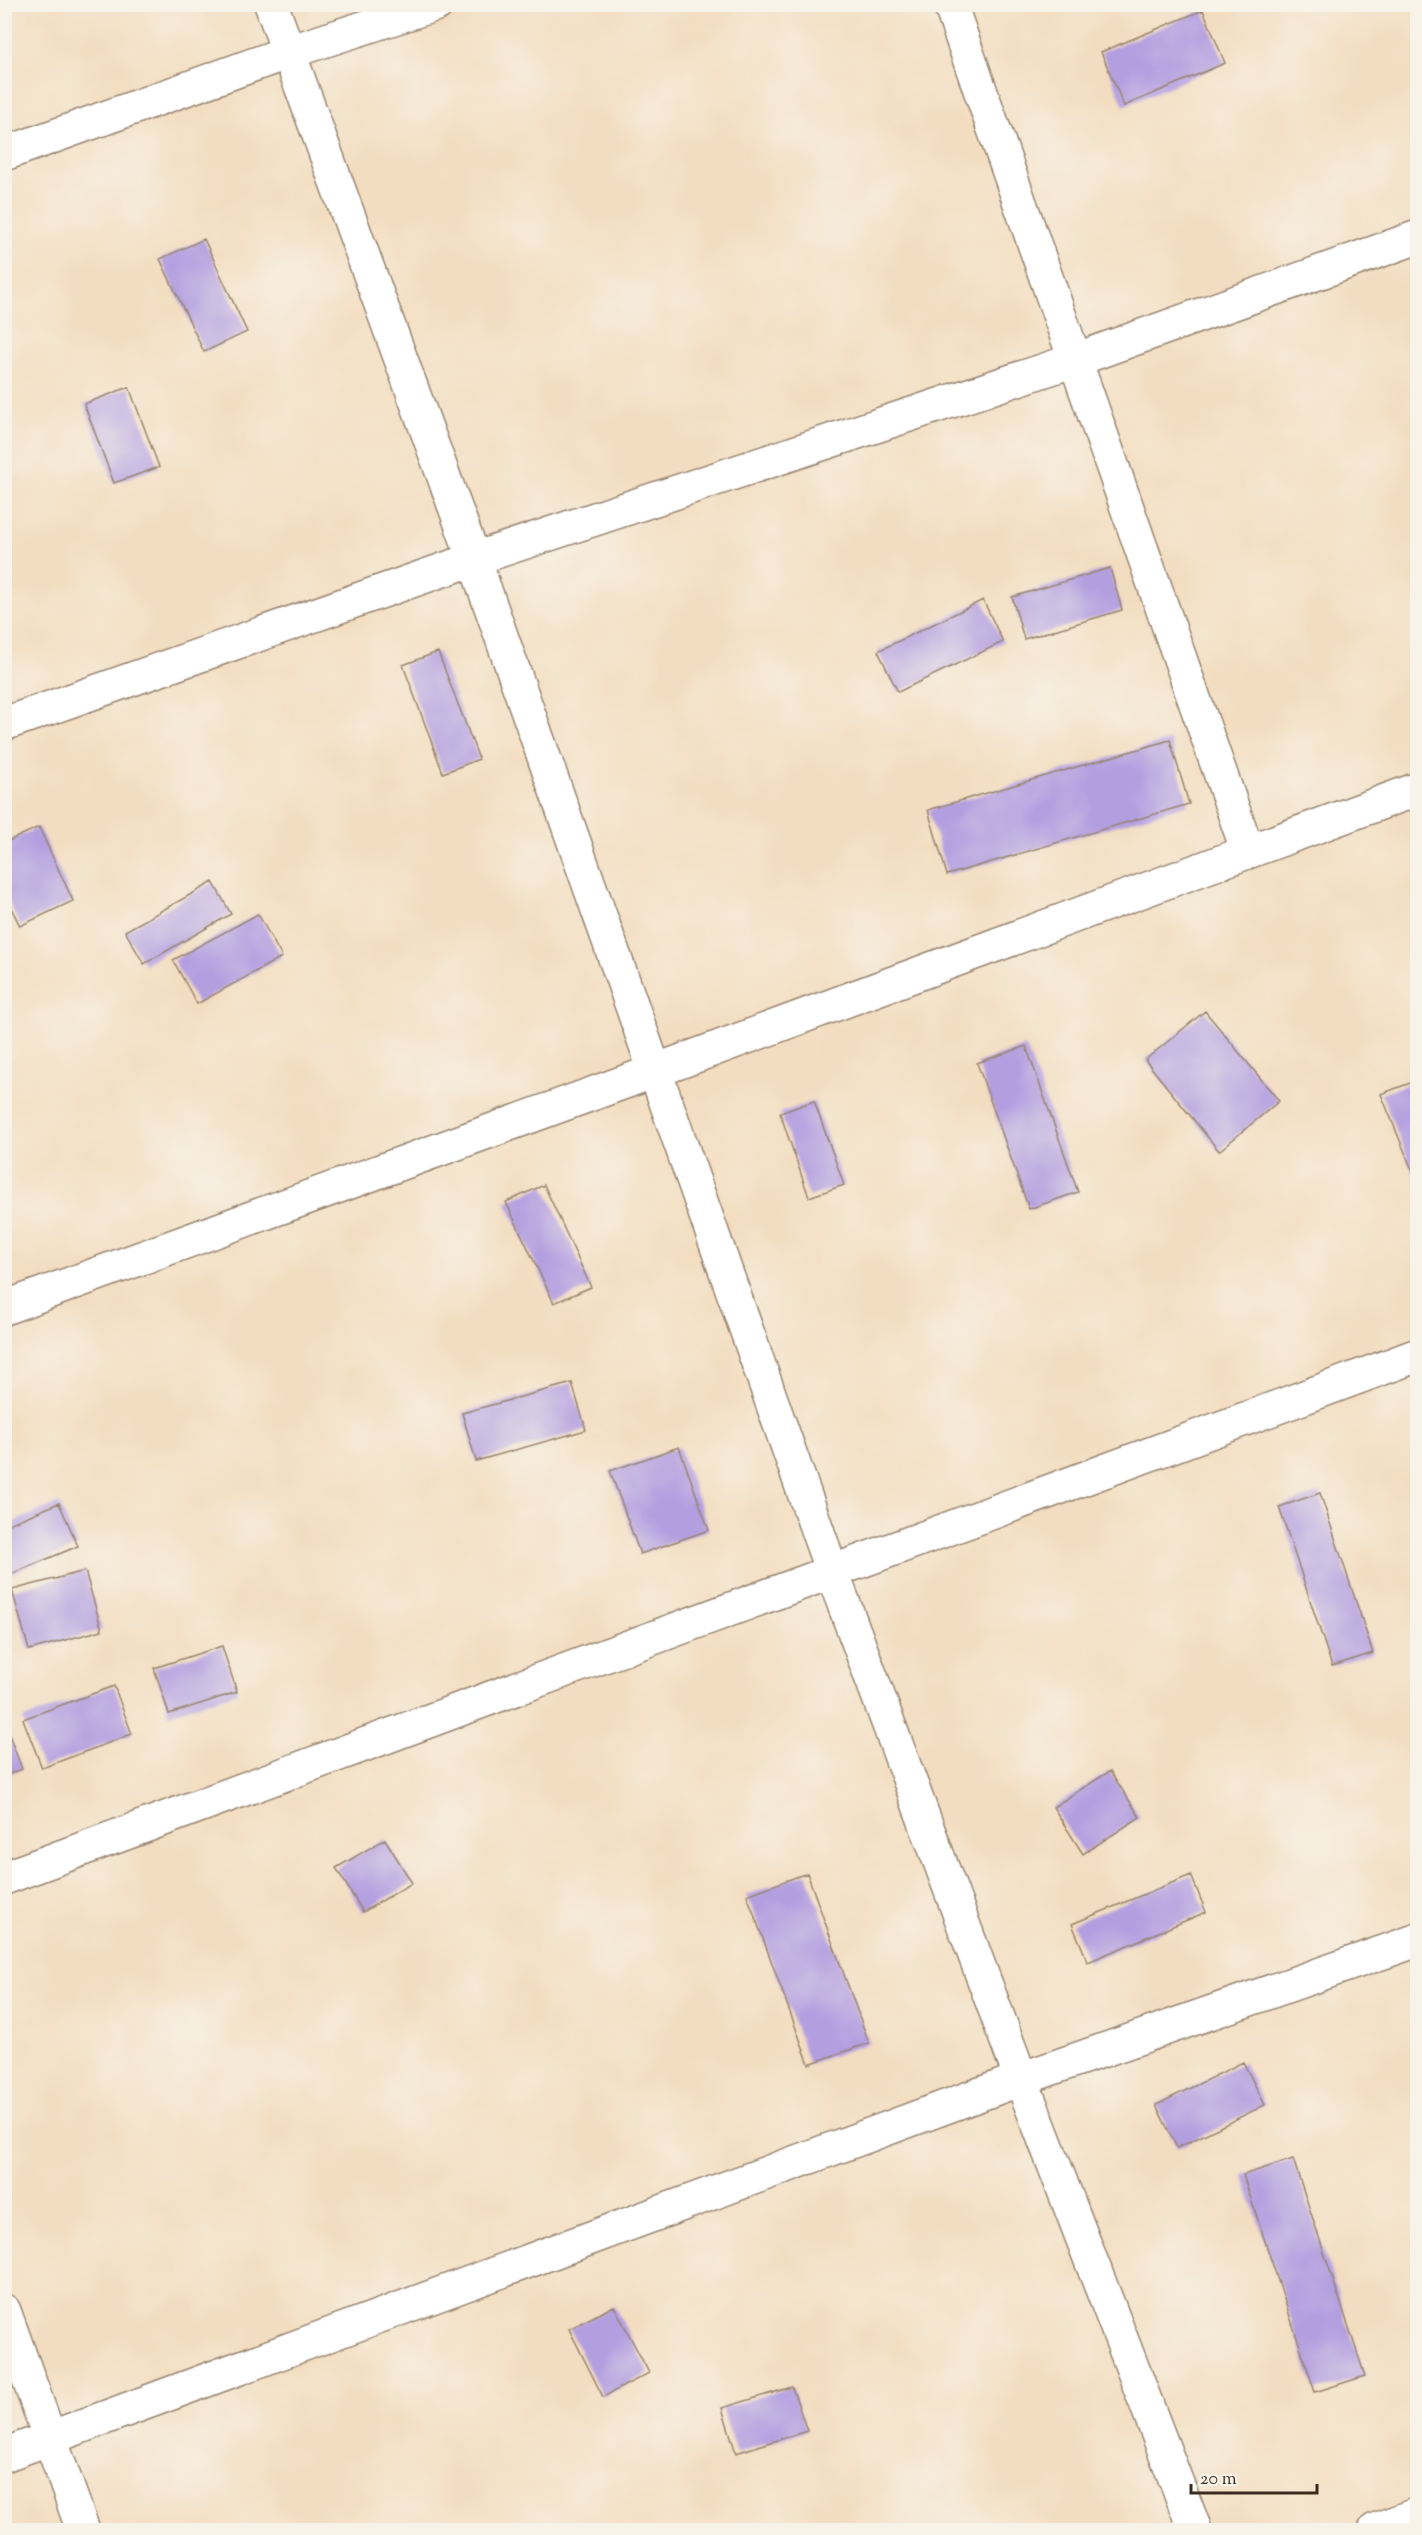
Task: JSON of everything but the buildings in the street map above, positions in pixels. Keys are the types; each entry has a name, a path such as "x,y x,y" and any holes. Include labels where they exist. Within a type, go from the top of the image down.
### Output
{"street":[{"path":"271,4 474,560 832,1572 1021,2079 1195,2530"},
{"path":"4,154 289,52 437,4"},
{"path":"950,4 1248,852"},
{"path":"4,724 474,560 1075,360 1418,237"},
{"path":"4,1308 655,1071 1418,789"},
{"path":"4,1878 1418,1355"},
{"path":"4,2456 1021,2079 1418,1940"},
{"path":"4,2311 83,2530"},
{"path":"1375,2530 1418,2514"}]}
